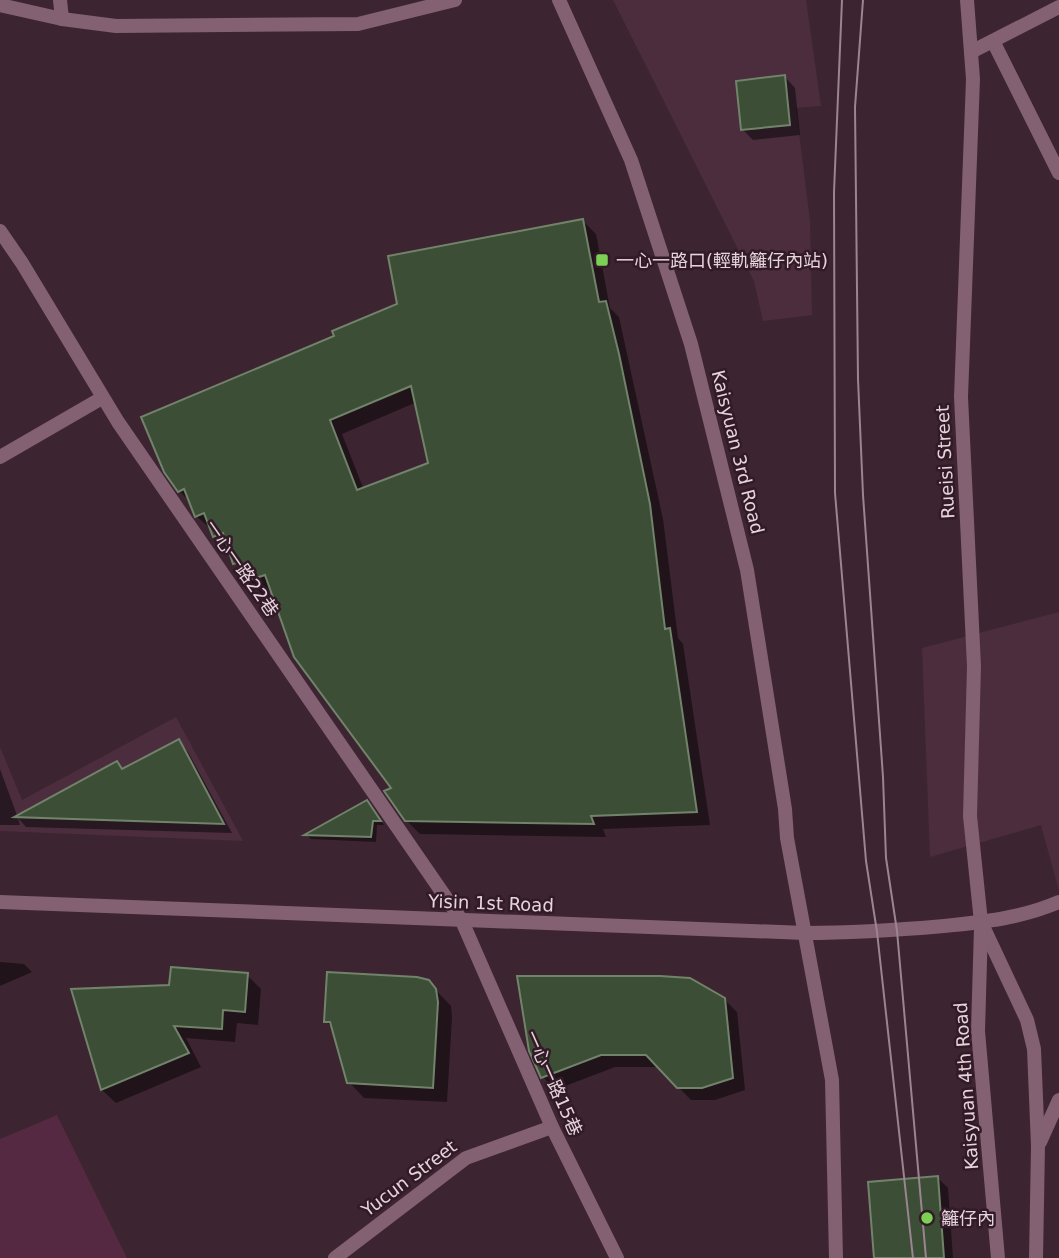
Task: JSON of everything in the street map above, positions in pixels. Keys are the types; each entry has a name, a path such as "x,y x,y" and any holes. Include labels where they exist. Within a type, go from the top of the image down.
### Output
{"street":[{"path":"60,0 62,19"},
{"path":"0,5 62,19 116,26 358,24 455,0"},
{"name":"Kaisyuan 3rd Road","path":"559,0 631,160 691,344 747,570 785,809 787,838 805,933"},
{"name":"Rueisi Street","path":"967,0 973,79 961,397 974,666 970,816 981,922"},
{"path":"971,52 1059,7"},
{"path":"993,41 1059,173"},
{"name":"一心一路22巷","path":"0,231 102,398 462,921"},
{"path":"0,457 102,398"},
{"name":"Yisin 1st Road","path":"0,902 805,933 877,932 981,922 1023,915 1059,902"},
{"name":"一心一路15巷","path":"462,921 552,1127 617,1258"},
{"path":"981,922 1027,1020 1034,1049 1038,1146 1035,1258"},
{"name":"Kaisyuan 4th Road","path":"981,922 978,1031 998,1258"},
{"path":"805,933 832,1080 836,1258"},
{"path":"1038,1146 1059,1100"},
{"name":"Yucun Street","path":"335,1258 466,1157 552,1127"}],"shaded area":[{"path":"613,0 806,0 821,106 796,108 810,221 812,315 763,321 754,281"},
{"path":"1059,612 1059,891 1041,825 930,857 922,648"},
{"path":"176,717 243,841 0,831 0,747 22,800"},
{"path":"57,1115 127,1258 0,1258 0,1139"}],"building":[{"path":"785,75 790,125 741,130 736,81"},
{"path":"583,219 599,302 606,301 619,354 650,504 665,629 670,628 697,812 591,816 594,824 405,821 384,791 391,788 294,657 265,575 247,581 240,562 233,564 223,533 213,537 204,513 195,517 184,489 178,492 164,472 141,417 334,336 332,331 397,304 388,256","holes":["411,386 428,463 357,490 330,420"]},
{"path":"179,739 224,824 14,817 117,761 122,769"},
{"path":"367,800 381,821 373,821 371,837 304,835"},
{"path":"171,967 248,973 245,1012 223,1010 222,1029 174,1026 189,1053 101,1090 71,989 169,985"},
{"path":"327,972 429,980 436,989 438,1002 433,1088 347,1083 330,1022 324,1022"},
{"path":"517,976 690,978 725,998 733,1078 702,1088 677,1088 646,1055 601,1055 541,1078 529,1051"},
{"path":"938,1176 944,1258 874,1258 868,1182"}],"tram line":[{"path":"842,0 834,192 835,493 866,861 877,932 913,1258"},
{"path":"863,0 855,107 858,379 863,495 883,777 886,858 897,931 926,1258"}],"place":[{"name":"一心一路口(輕軌籬仔內站)","path":"602,260"},
{"name":"籬仔內","path":"927,1218"}]}
